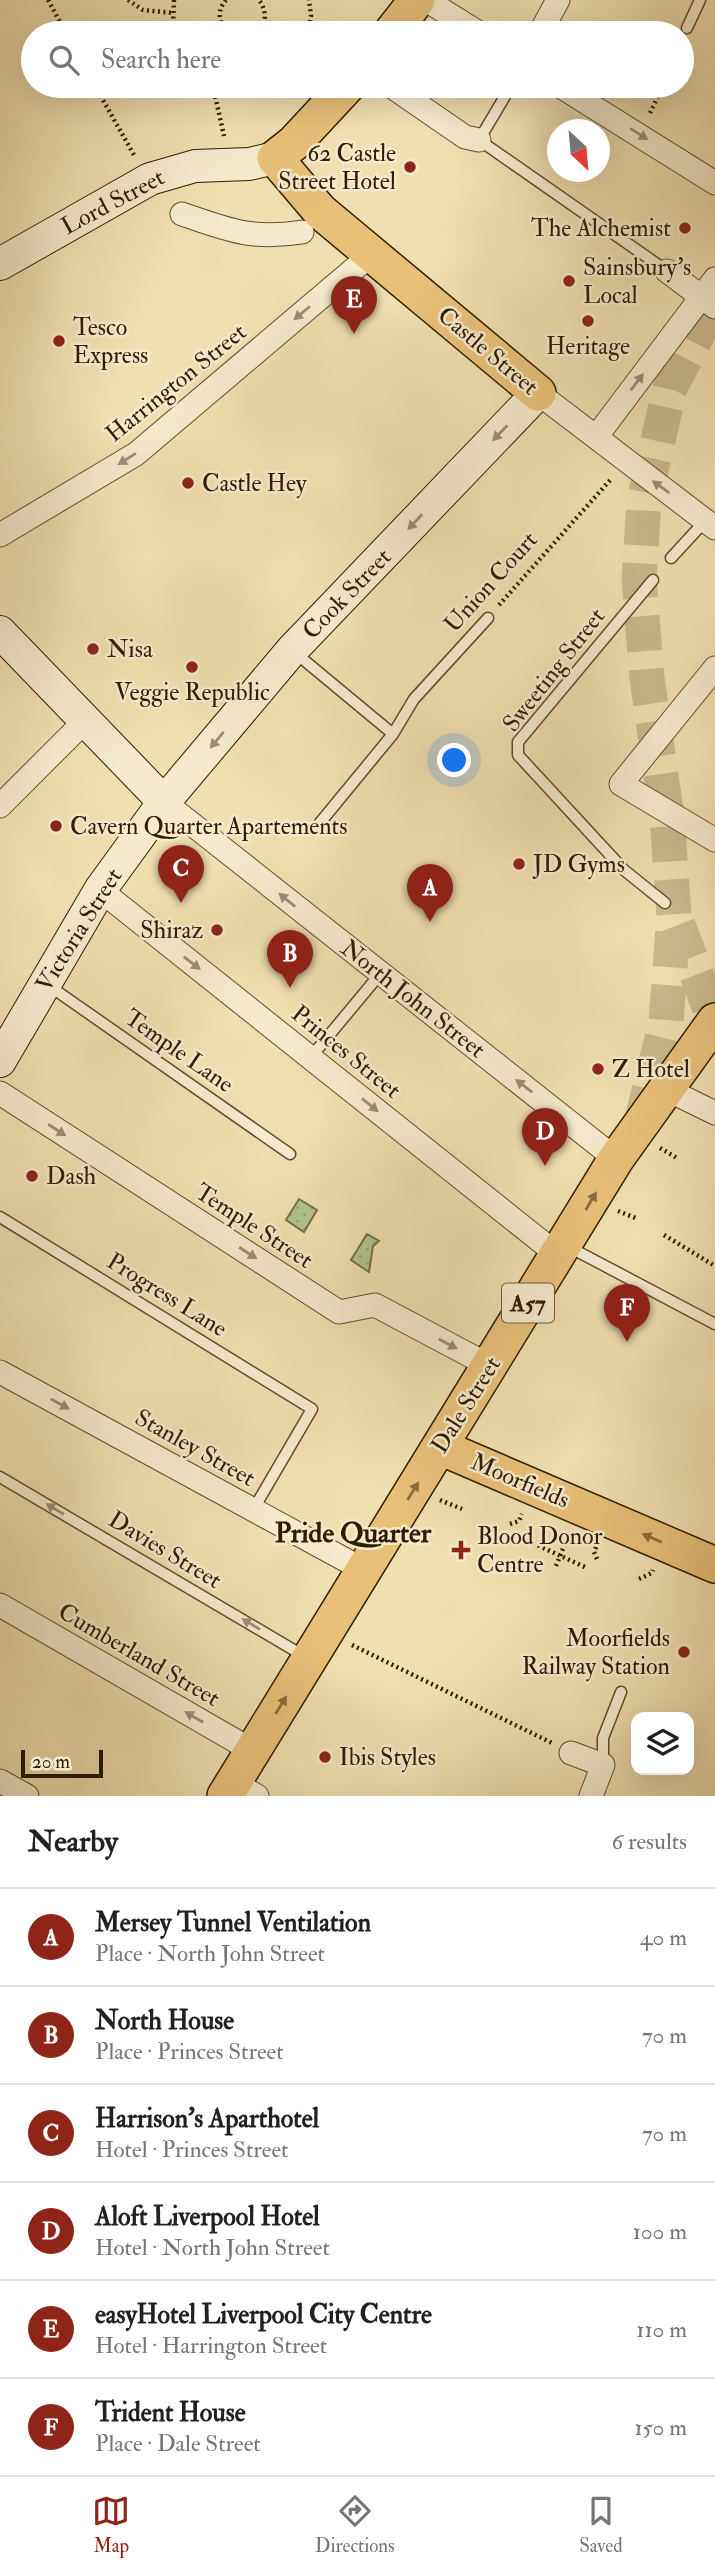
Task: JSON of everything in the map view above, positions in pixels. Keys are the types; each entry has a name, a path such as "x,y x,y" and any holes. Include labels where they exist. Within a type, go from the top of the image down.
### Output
{"main road":[{"path":"400,21 417,0"},
{"path":"275,158 294,143 335,98"},
{"name":"Castle Street","path":"275,158 320,211 538,393"},
{"name":"Dale Street","path":"239,1791 253,1751 616,1159 715,1021"},
{"name":"Moorfields","path":"440,1447 715,1565"}],"street":[{"path":"426,0 460,21"},
{"path":"547,21 558,0"},
{"path":"408,98 465,137 479,140"},
{"path":"579,98 715,183"},
{"name":"Lord Street","path":"0,264 150,179 195,166 249,164 275,158"},
{"path":"182,214 229,231 272,237 302,232"},
{"name":"Harrington Street","path":"0,535 135,454 171,418 373,253"},
{"path":"596,437 710,294 667,271"},
{"name":"Castle Street","path":"538,393 710,524"},
{"name":"Cook Street","path":"164,802 292,650 538,393"},
{"name":"North John Street","path":"0,632 164,802 616,1159"},
{"path":"715,668 621,785 715,840"},
{"path":"0,806 85,721"},
{"name":"Victoria Street","path":"0,1061 100,890 164,802"},
{"name":"Princes Street","path":"100,890 310,1057 561,1250"},
{"path":"666,1089 715,1113"},
{"name":"Temple Street","path":"0,1093 339,1312 375,1306 490,1366"},
{"name":"Stanley Street","path":"0,1372 364,1570"},
{"name":"Cumberland Street","path":"0,1605 253,1751"},
{"path":"571,1753 603,1765 591,1796"},
{"path":"0,1781 27,1796"}],"lane":[{"path":"690,21 700,0"},
{"path":"504,98 479,140 667,271"},
{"path":"671,558 710,524"},
{"name":"Sweeting Street","path":"653,580 518,742 518,755 624,870 665,903"},
{"name":"Union Court","path":"319,824 393,734 414,699 488,618"},
{"path":"292,650 393,734"},
{"path":"310,1057 380,974"},
{"name":"Temple Lane","path":"45,983 289,1154"},
{"name":"Progress Lane","path":"0,1217 312,1409 253,1510"},
{"path":"561,1250 715,1324"},
{"name":"Davies Street","path":"0,1476 318,1645"},
{"path":"603,1765 603,1738 621,1692"}],"path":[{"path":"48,0 59,21"},
{"path":"128,0 143,10 173,13"},
{"path":"174,0 174,21"},
{"path":"259,0 265,14 263,21"},
{"path":"309,0 310,21"},
{"path":"220,21 223,1"},
{"path":"102,98 135,158 150,179"},
{"path":"216,98 224,136"},
{"path":"294,98 297,102"},
{"path":"649,116 657,98"},
{"name":"Union Court","path":"488,618 627,462"},
{"path":"664,1235 715,1266"},
{"path":"510,1524 519,1521"},
{"path":"513,1534 587,1568"},
{"path":"594,1552 597,1559"},
{"path":"318,1645 571,1753"}],"green space":[{"path":"299,1199 317,1210 304,1232 286,1220"},
{"path":"367,1234 379,1241 373,1246 369,1272 351,1260"}],"tunnel":[{"path":"641,1123 666,1022 674,915 667,817 647,678 639,580 644,501 670,388 715,301"},
{"path":"678,925 715,1022"}],"place":[{"name":"62 Castle Street Hotel","path":"410,167"},
{"name":"The Alchemist","path":"685,228"},
{"name":"Sainsbury's Local","path":"569,281"},
{"name":"Heritage","path":"588,321"},
{"name":"easyHotel Liverpool City Centre","path":"354,334"},
{"name":"Tesco Express","path":"59,341"},
{"name":"Castle Hey","path":"188,483"},
{"name":"Nisa","path":"93,649"},
{"name":"Veggie Republic","path":"192,667"},
{"name":"Cavern Quarter Apartements","path":"56,826"},
{"name":"JD Gyms","path":"519,864"},
{"name":"Harrison's Aparthotel","path":"181,903"},
{"name":"Mersey Tunnel Ventilation","path":"430,922"},
{"name":"Shiraz","path":"217,930"},
{"name":"North House","path":"290,988"},
{"name":"Z Hotel","path":"598,1069"},
{"name":"Aloft Liverpool Hotel","path":"545,1166"},
{"name":"Dash","path":"32,1176"},
{"name":"Trident House","path":"627,1342"},
{"name":"Blood Donor Centre","path":"461,1550"},
{"name":"Moorfields Railway Station","path":"684,1652"},
{"name":"Ibis Styles","path":"325,1757"}],"district":[{"name":"Pride Quarter","path":"353,1533"}]}
